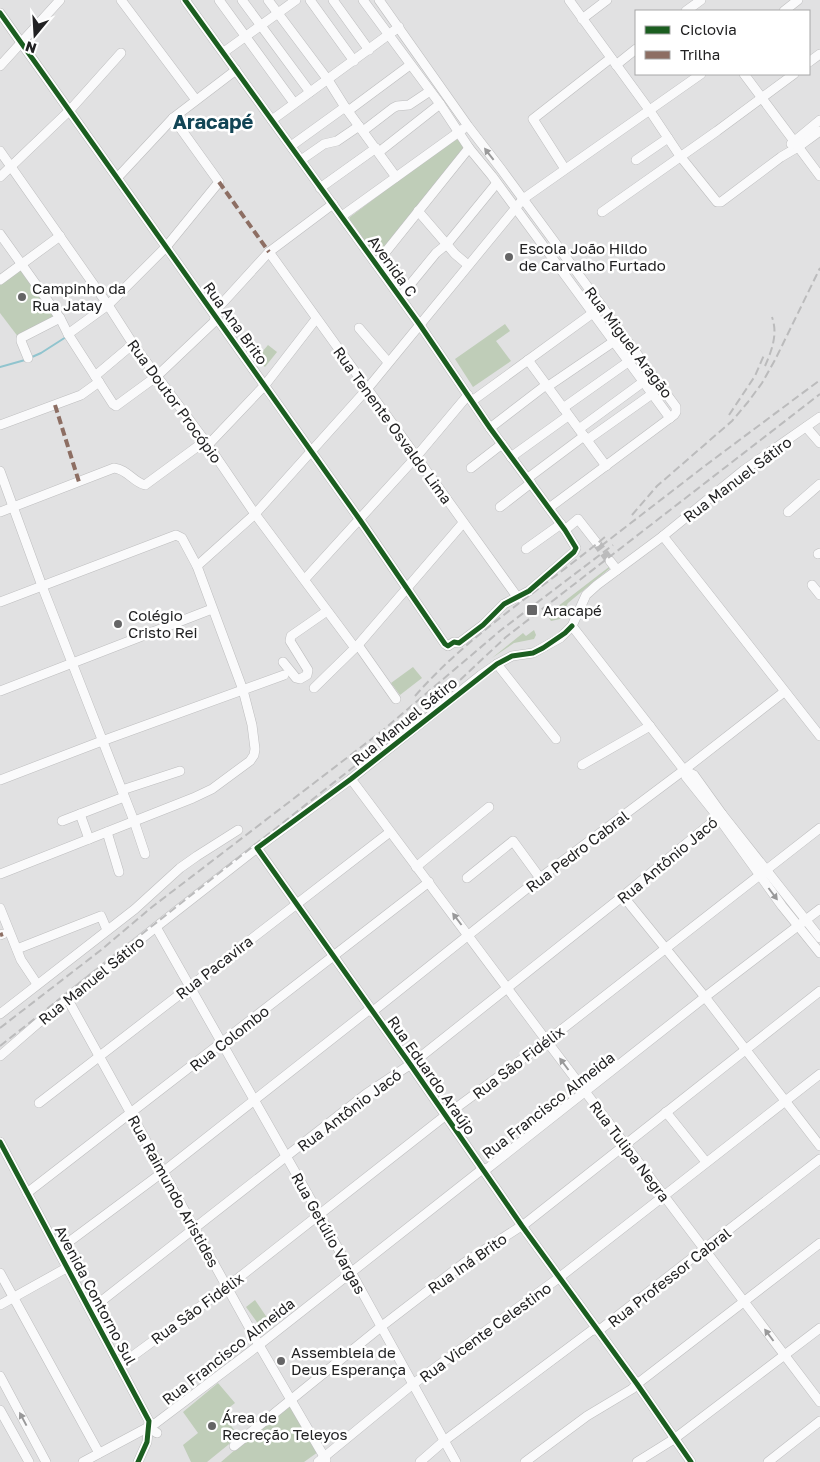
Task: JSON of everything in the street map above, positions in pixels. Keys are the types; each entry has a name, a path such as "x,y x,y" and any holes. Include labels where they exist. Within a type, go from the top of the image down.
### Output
{"street":[{"path":"0,66 60,0"},
{"path":"121,0 196,100"},
{"name":"Avenida C","path":"185,0 420,325 490,428 563,527 576,549 529,591 518,598"},
{"path":"219,0 294,103"},
{"path":"242,0 310,92"},
{"path":"268,0 328,80 346,109 396,177"},
{"path":"310,0 354,61"},
{"path":"333,0 369,50"},
{"name":"Rua Miguel Aragão","path":"363,0 440,104 469,148 670,418 676,412 674,403 468,126 379,0"},
{"path":"569,0 714,201 719,203 781,157 820,120"},
{"path":"582,19 607,0"},
{"path":"785,10 798,0"},
{"path":"224,52 278,13 290,2"},
{"name":"Rua Ana Brito","path":"0,13 265,385 445,644 448,646 454,642 459,643 483,625 504,604 518,598"},
{"path":"272,120 399,27"},
{"path":"566,169 532,119 613,61 635,50"},
{"path":"0,178 70,110 121,53"},
{"path":"291,146 410,65"},
{"path":"118,177 173,118 236,70"},
{"path":"197,566 255,514 368,388 523,200 700,75"},
{"path":"745,75 820,176"},
{"path":"602,212 793,75"},
{"path":"300,160 324,144 337,141 361,129 392,108 409,105 430,91"},
{"path":"320,188 378,150 440,104"},
{"path":"68,334 108,305 166,247 219,182 173,118"},
{"path":"342,216 468,126"},
{"path":"796,144 820,131"},
{"path":"636,160 668,138"},
{"path":"376,264 469,148"},
{"name":"Rua Doutor Procópio","path":"0,151 108,305 133,344 206,443 255,514 327,611 396,699"},
{"path":"400,297 436,253 447,244 501,169"},
{"path":"0,234 60,318 68,334 115,405 157,376 214,322 217,309 269,252 333,204"},
{"path":"418,211 455,254 468,265"},
{"path":"534,235 544,228"},
{"path":"0,280 60,236"},
{"name":"Rua Tenente Osvaldo Lima","path":"269,252 518,598"},
{"path":"305,579 470,398 528,360 601,306"},
{"path":"28,358 21,338 60,318"},
{"path":"0,512 114,468 124,471 141,485 145,485 206,443 265,385 316,319"},
{"path":"359,328 388,362"},
{"path":"490,428 547,386 626,339"},
{"path":"0,425 81,396 133,344"},
{"path":"528,360 606,466"},
{"path":"511,457 628,362"},
{"path":"500,507 643,382"},
{"path":"584,435 652,394"},
{"name":"Rua Manuel Sátiro","path":"0,1056 67,998 156,927 496,664 512,656 533,653 566,633 572,626 586,596 597,585 663,536 744,470 820,417"},
{"path":"549,508 670,418"},
{"path":"806,427 820,443"},
{"path":"470,468 502,444"},
{"path":"0,471 145,854"},
{"path":"788,512 820,484"},
{"path":"526,549 578,519 596,542"},
{"path":"314,688 356,646 463,522"},
{"path":"0,602 176,535 179,536 197,566 243,690 252,725 255,748 253,758 212,790 0,874"},
{"path":"663,536 820,736"},
{"path":"610,561 618,570"},
{"path":"812,585 820,595"},
{"path":"0,691 212,610"},
{"path":"283,662 296,678 300,679 307,674 308,670 290,641 291,636 327,611"},
{"path":"572,626 684,770 686,777 720,816 803,923 820,953"},
{"path":"496,664 556,738"},
{"path":"0,780 284,675"},
{"name":"Rua Pedro Cabral","path":"58,1250 163,1172 540,878 784,692"},
{"path":"582,765 650,726"},
{"path":"62,821 180,771"},
{"name":"Rua Tulipa Negra","path":"351,778 585,1092 820,1402"},
{"path":"416,866 489,807"},
{"path":"80,814 89,838"},
{"name":"Rua Antônio Jacó","path":"90,1310 366,1094 410,1064 508,988 720,816"},
{"name":"Rua São Fidélix","path":"119,1366 227,1287 820,828"},
{"path":"0,1014 135,909 191,860 238,830"},
{"path":"107,832 119,872"},
{"name":"Rua Pacavira","path":"39,1103 390,832"},
{"path":"468,878 514,841 540,878"},
{"name":"Rua Eduardo Araújo","path":"257,848 410,1064 482,1170 691,1462"},
{"name":"Rua Colombo","path":"27,1193 429,882"},
{"path":"623,896 820,1146"},
{"path":"0,908 21,960 37,984"},
{"name":"Rua Francisco Almeida","path":"83,1462 148,1427 259,1345 350,1272 482,1170 489,1168 820,909"},
{"path":"17,949 101,916 107,930"},
{"path":"803,923 820,938"},
{"name":"Rua Getúlio Vargas","path":"156,927 382,1326 456,1462"},
{"name":"Rua Iná Brito","path":"234,1446 382,1326 464,1263 522,1226 820,991"},
{"name":"Rua Raimundo Aristides","path":"67,998 323,1460"},
{"name":"Rua Vicente Celestino","path":"323,1460 413,1384 560,1277 820,1074"},
{"path":"666,1112 706,1162"},
{"name":"Avenida Contorno Sul","path":"0,1142 149,1421 146,1447 138,1462"},
{"name":"Rua Professor Cabral","path":"420,1462 444,1441 595,1328 602,1328 705,1250 820,1159"},
{"path":"525,1462 587,1416 632,1389 820,1243"},
{"path":"0,1305 68,1267"},
{"path":"0,1273 99,1453"},
{"path":"636,1462 674,1439 820,1328"},
{"path":"0,1376 46,1462"},
{"path":"0,1410 29,1462"},
{"path":"768,1462 820,1421"},
{"path":"148,1427 157,1433"}],"green space":[{"path":"459,139 465,147 379,255 375,255 349,220 350,217 448,143"},
{"name":"Campinho da Rua Jatay","path":"22,266 58,318 19,338 0,313 0,281"},
{"path":"505,324 510,331 496,341 511,361 473,387 455,359"},
{"path":"268,345 277,352 265,367 256,359"},
{"path":"609,567 609,569 568,603 560,619 551,621 549,618 559,610 557,607"},
{"path":"534,630 536,635 534,639 514,643 492,658 523,633 526,636"},
{"path":"413,667 422,678 400,695 391,683"},
{"path":"255,1300 268,1319 259,1325 246,1307"},
{"name":"Área de Recreção Teleyos","path":"218,1383 235,1403 226,1410 229,1414 225,1418 239,1436 207,1462 191,1462 183,1445 198,1433 183,1412"},
{"path":"288,1404 318,1452 304,1462 221,1462"}],"waterway":[{"path":"32,357 66,337"},
{"path":"0,367 25,360"}],"tunnel":[{"path":"596,542 610,561"}],"railway":[{"path":"632,515 657,486 732,421 748,402 762,383 775,360 820,268"},
{"path":"765,366 772,348 774,336 772,317"},
{"path":"729,415 755,376 764,355"},
{"path":"601,546 820,380"},
{"path":"0,1046 370,754 460,680 506,637 820,394"},
{"path":"415,696 436,673 482,632 605,537"},
{"path":"0,1028 101,950 152,907 382,731 501,630 613,545"}],"marked path":[{"path":"219,182 269,252"},
{"path":"55,405 79,482"}],"cycle path":[{"path":"0,13 360,520 445,644 448,646 454,642 459,643 483,625 504,604 529,591 574,552 576,548 565,530 490,428 420,325 185,0"},
{"path":"572,626 543,648 533,653 512,656 497,664 351,779 257,848 522,1226 637,1384 691,1462"},
{"path":"0,1142 149,1421 147,1442 138,1462"}],"place":[{"name":"Escola João Hildo de Carvalho Furtado","path":"509,257"},
{"name":"Campinho da Rua Jatay","path":"22,297"},
{"name":"Aracapé","path":"532,610"},
{"name":"Colégio Cristo Rei","path":"118,624"},
{"name":"Assembleia de Deus Esperança","path":"281,1361"},
{"name":"Área de Recreção Teleyos","path":"212,1426"}],"district":[{"name":"Aracapé","path":"213,121"}]}
